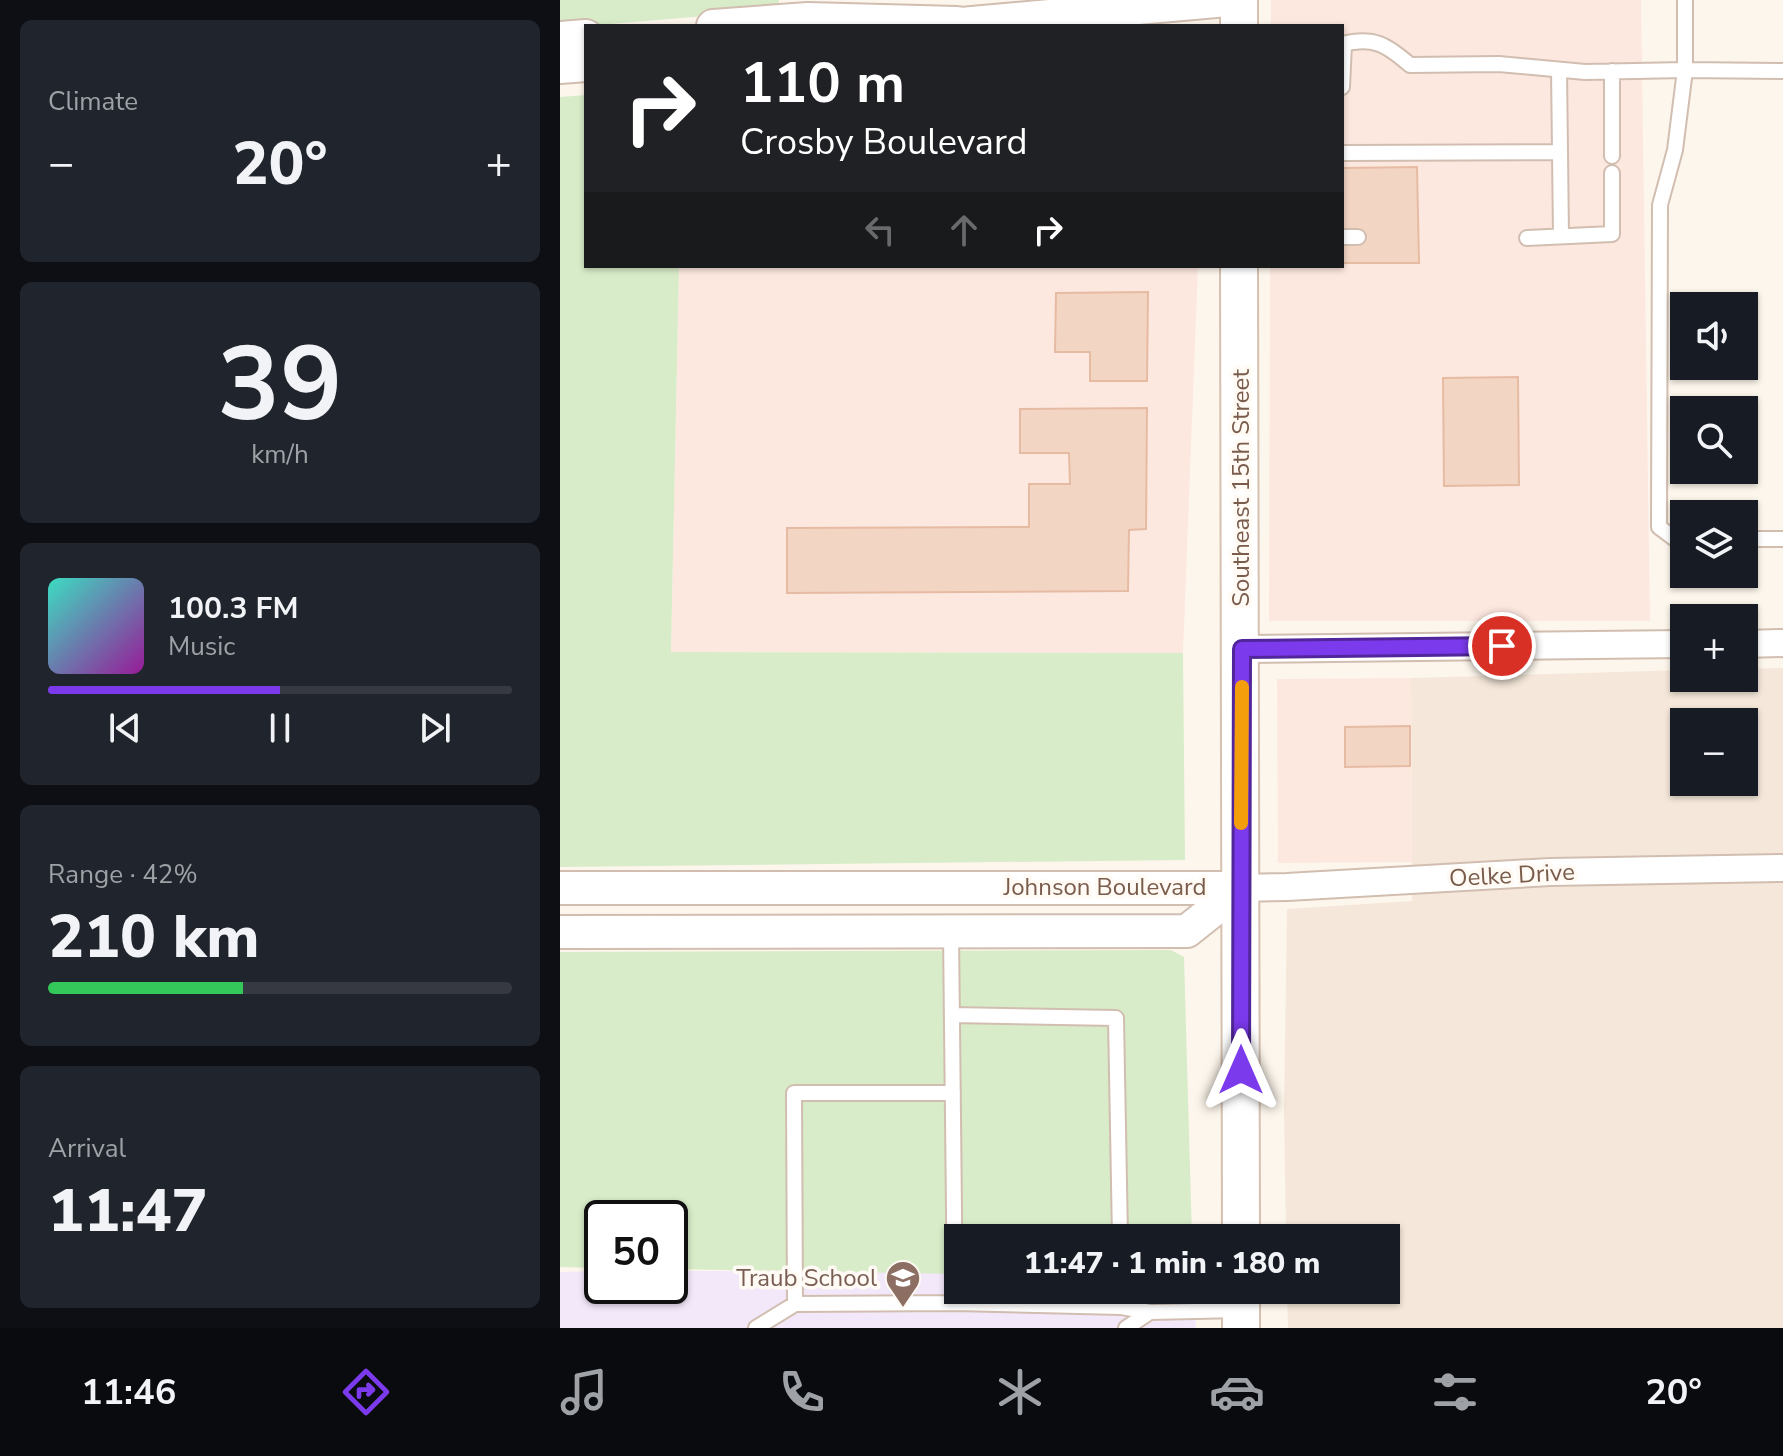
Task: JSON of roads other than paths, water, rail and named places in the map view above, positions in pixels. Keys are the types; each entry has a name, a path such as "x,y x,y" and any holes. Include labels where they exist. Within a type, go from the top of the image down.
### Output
{"main road":[{"path":"1239,0 1239,24"},
{"name":"Southeast 15th Street","path":"1239,268 1241,1224"}],"street":[{"path":"740,24 808,19 948,24 1227,0"},
{"path":"560,38 584,36"},
{"path":"560,67 584,65"},
{"path":"1758,644 1783,643"},
{"path":"1242,649 1670,644"},
{"name":"Oelke Drive","path":"1241,888 1550,872 1783,868"},
{"name":"Johnson Boulevard","path":"560,888 1241,888"},
{"name":"Johnson Boulevard","path":"560,932 1187,931 1241,888"}],"lane":[{"path":"1670,535 1659,527 1660,205 1675,150 1685,70 1685,0"},
{"path":"1344,44 1357,40 1385,44 1410,65 1499,64 1612,71 1783,71"},
{"path":"1559,70 1561,236"},
{"path":"1612,71 1612,156"},
{"path":"1344,153 1560,152"},
{"path":"1527,238 1612,234 1612,173"},
{"path":"1344,237 1358,237"},
{"path":"1758,539 1783,539"},
{"path":"951,931 954,1224"},
{"path":"952,1015 1116,1018 1120,1224"},
{"path":"795,1304 794,1093 953,1093"},
{"path":"756,1328 795,1304 944,1303"},
{"path":"996,1304 1121,1307 1150,1312 1241,1309"},
{"path":"1126,1328 1150,1312"}],"place":[{"name":"Traub School","path":"903,1309"}]}
